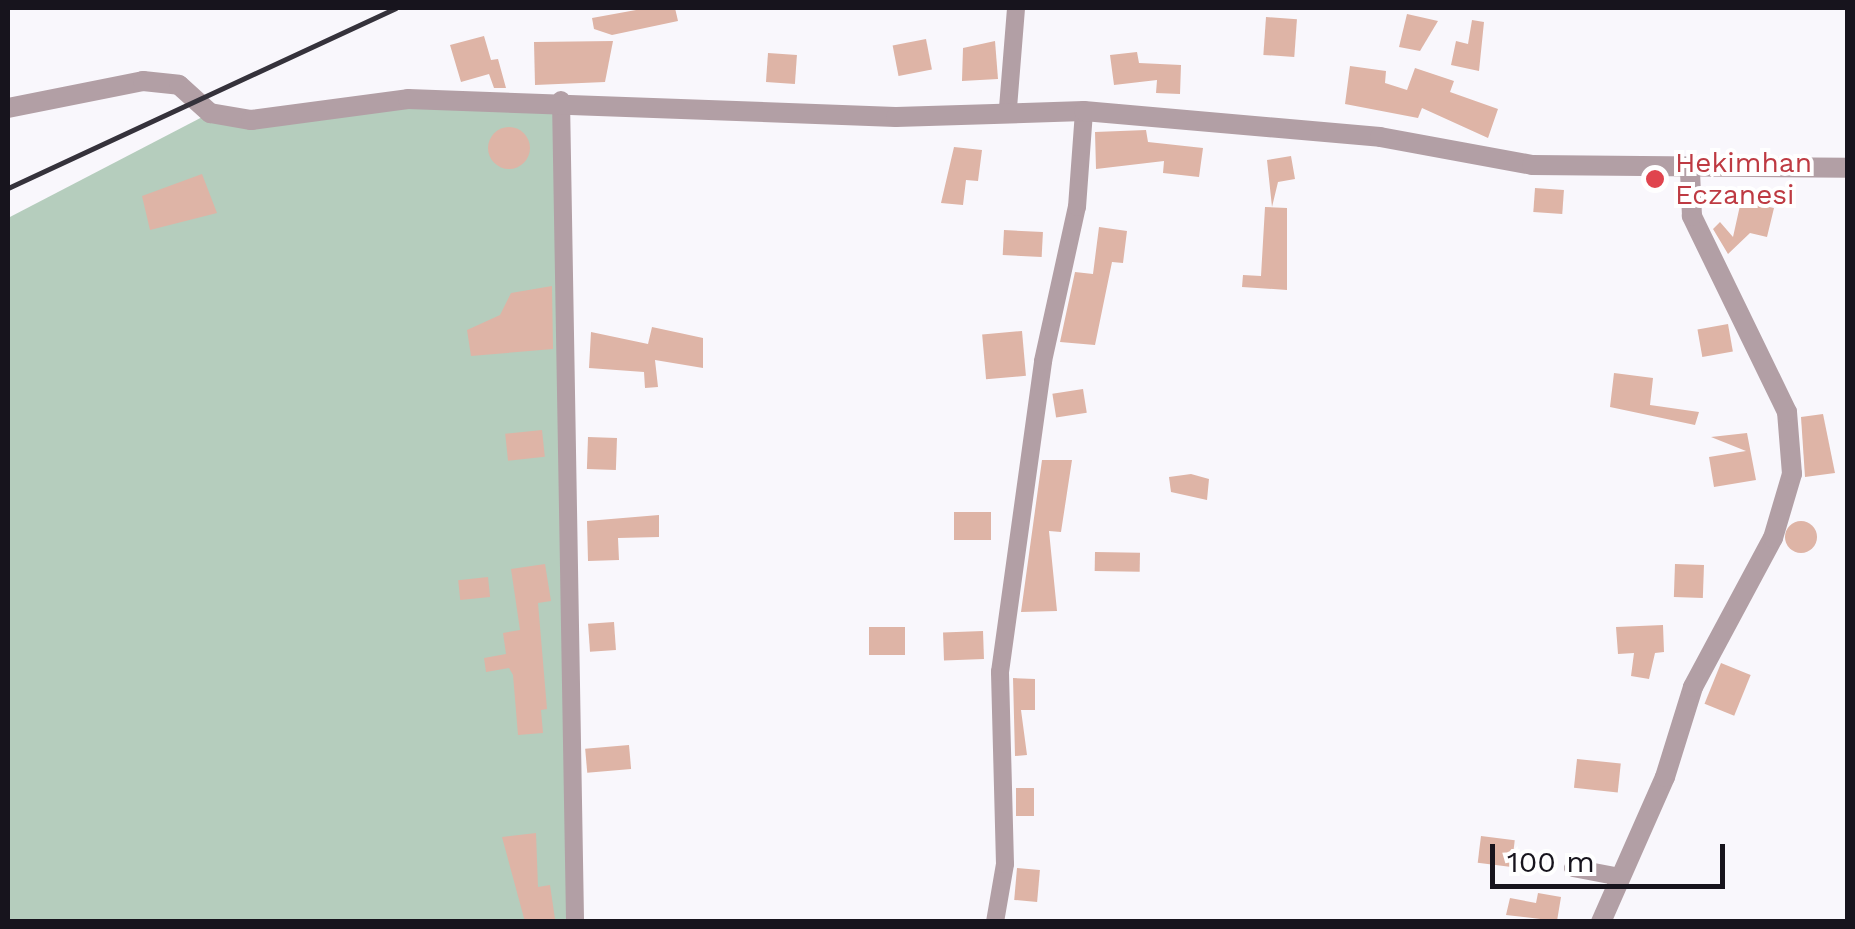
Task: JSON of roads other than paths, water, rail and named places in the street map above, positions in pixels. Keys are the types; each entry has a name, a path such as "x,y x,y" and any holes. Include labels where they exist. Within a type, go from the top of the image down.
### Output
{"street":[{"path":"1008,108 1016,8"},
{"path":"8,108 143,81 179,85 210,114 251,120 408,99 561,100 896,117 1008,108 1084,110 1380,137 1532,165 1690,172 1848,168"},
{"path":"561,100 573,921"},
{"path":"994,922 1005,864 1000,672 1043,361 1077,208 1084,110"},
{"path":"1601,922 1693,687 1773,538 1792,474 1787,412 1692,216 1690,172"},
{"path":"1573,868 1620,877"}],"railway":[{"path":"8,188 395,8"}],"place":[{"name":"Hekimhan Eczanesi","path":"1655,179"}]}
